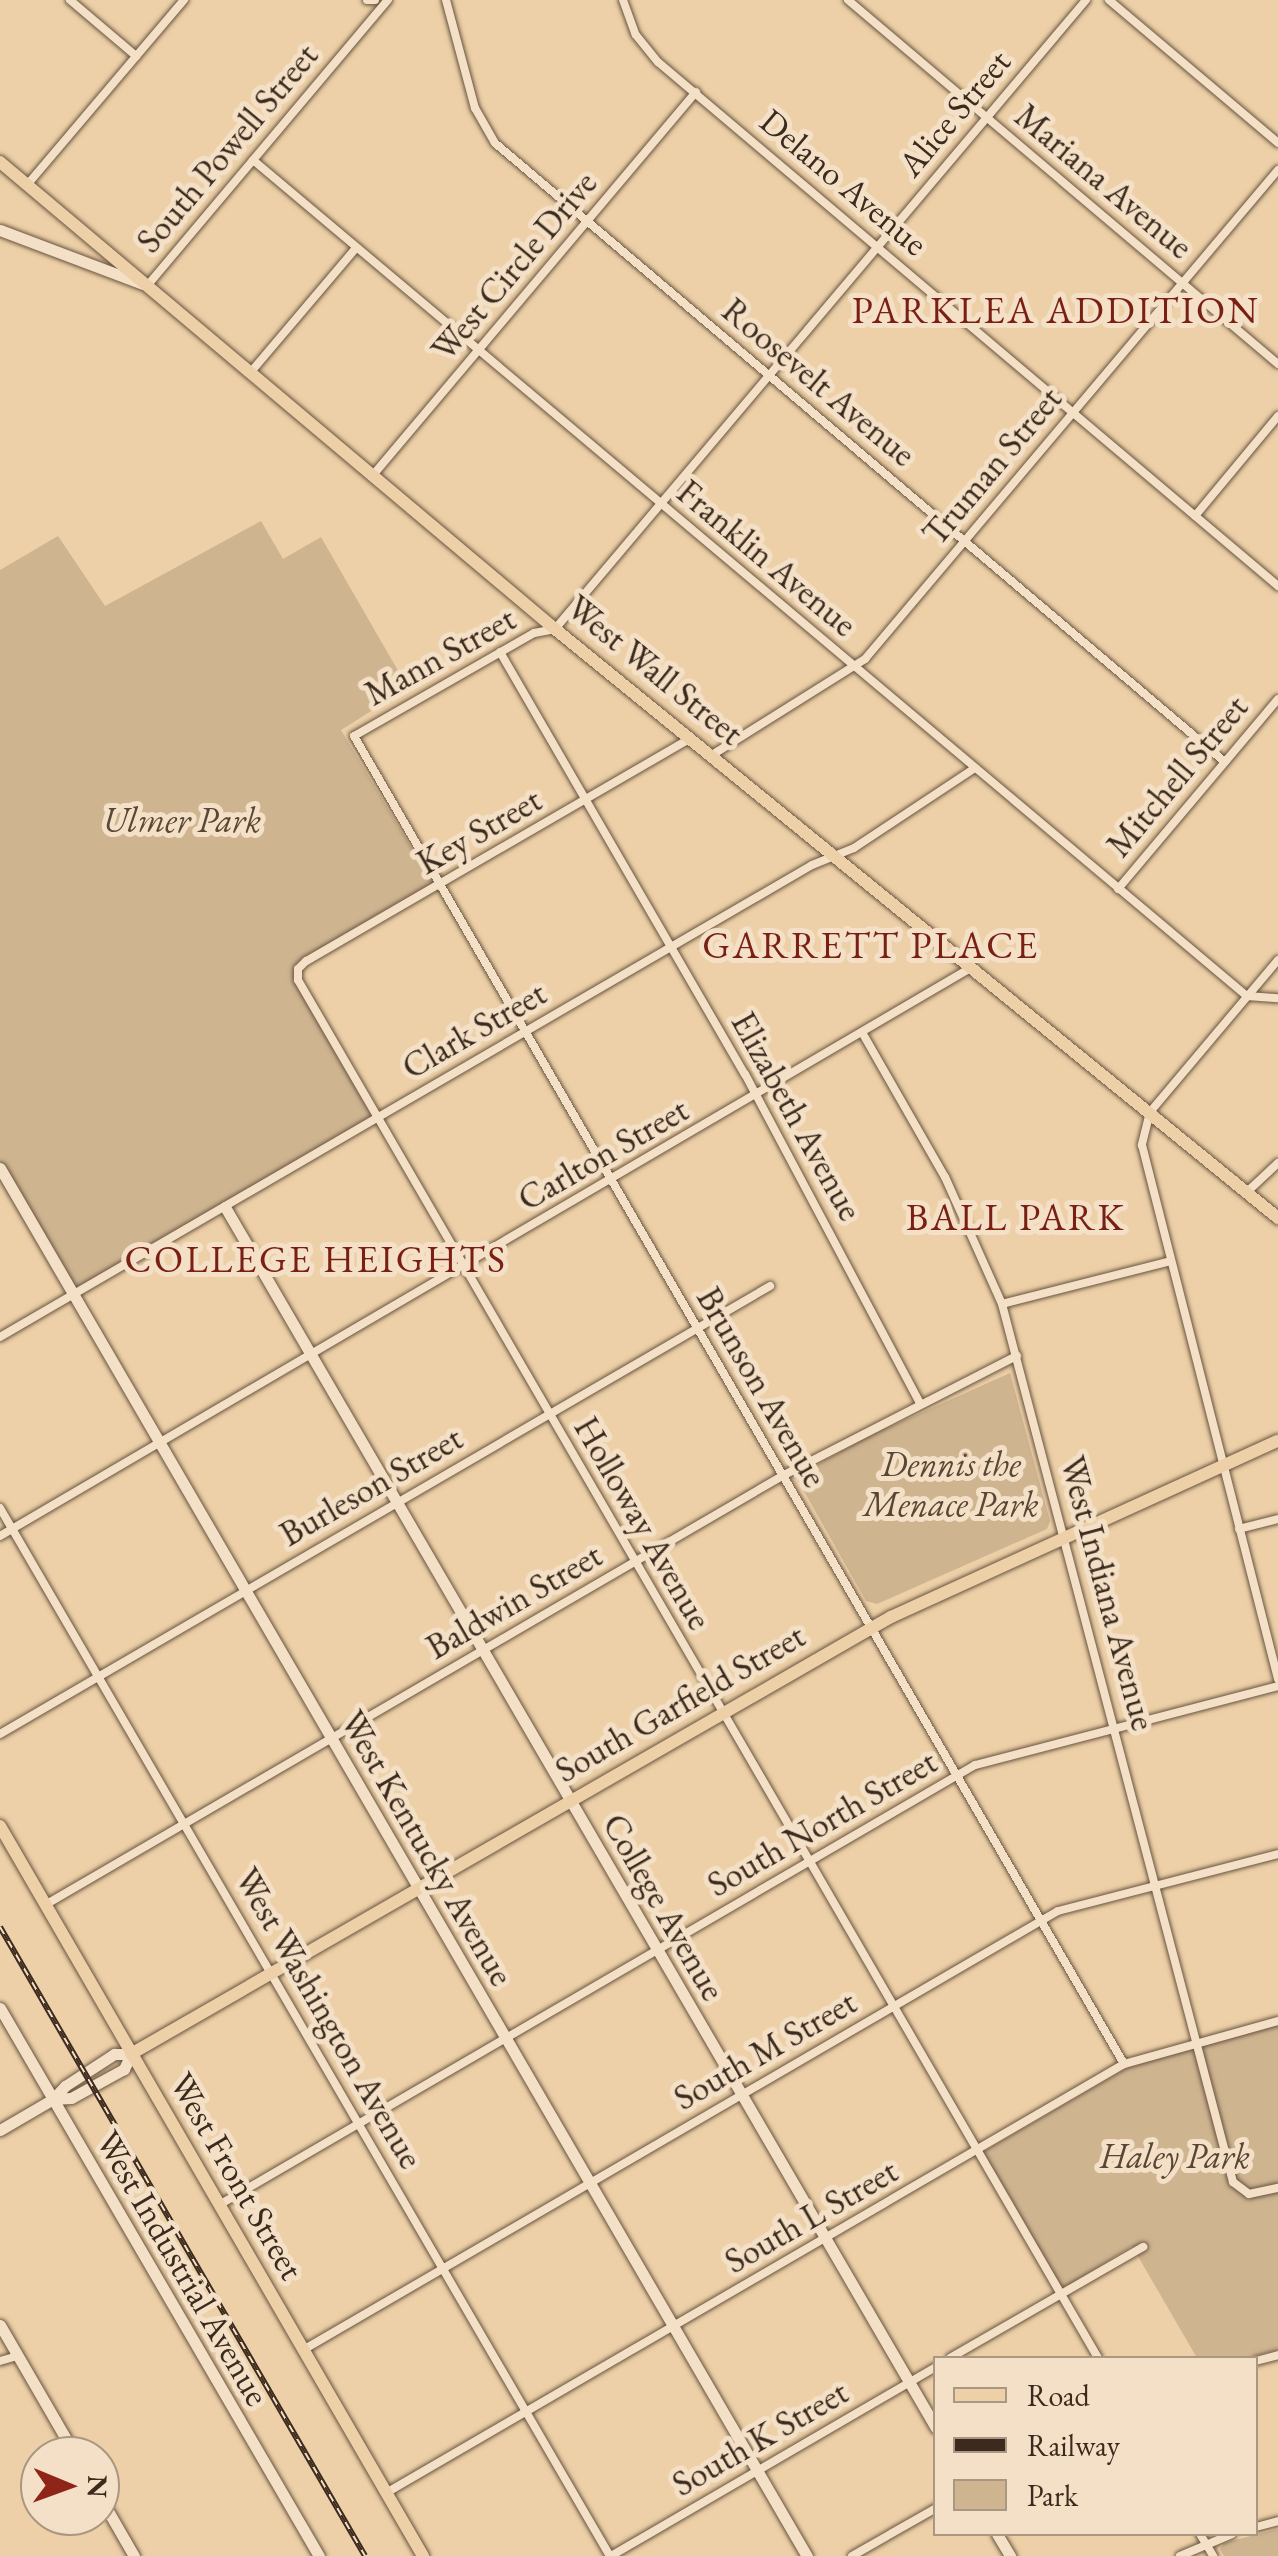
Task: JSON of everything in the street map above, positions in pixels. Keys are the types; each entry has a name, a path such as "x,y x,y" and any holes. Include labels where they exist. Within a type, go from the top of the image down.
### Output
{"main road":[{"name":"West Wall Street","path":"0,162 555,629 1278,1218"},
{"name":"South Garfield Street","path":"131,2054 871,1629 1278,1441"},
{"name":"West Front Street","path":"0,1826 423,2556"}],"street":[{"path":"70,0 136,56"},
{"path":"28,185 184,0"},
{"path":"367,0 375,0"},
{"name":"South Powell Street","path":"147,286 388,0"},
{"name":"Roosevelt Avenue","path":"446,0 483,127 495,143 1225,762"},
{"name":"Delano Avenue","path":"623,0 642,45 1278,586"},
{"name":"Mariana Avenue","path":"848,0 1278,364"},
{"name":"Alice Street","path":"555,629 1086,0"},
{"path":"1109,0 1278,143"},
{"name":"West Circle Drive","path":"373,474 696,92"},
{"name":"Franklin Avenue","path":"253,160 1247,996"},
{"name":"Truman Street","path":"712,755 864,659 1278,170"},
{"path":"0,230 147,286"},
{"path":"250,373 356,248"},
{"path":"1195,516 1278,416"},
{"name":"Mann Street","path":"354,736 534,633 555,629"},
{"name":"Elizabeth Avenue","path":"500,652 757,1096 920,1403"},
{"name":"Mitchell Street","path":"1118,889 1278,699"},
{"name":"Brunson Avenue","path":"354,736 1124,2064"},
{"name":"Key Street","path":"297,973 306,961 691,738"},
{"name":"Clark Street","path":"0,1338 837,855 975,768"},
{"path":"1278,960 1150,1112 1142,1146 1278,1683"},
{"name":"Carlton Street","path":"0,1536 863,1034 972,966"},
{"name":"Holloway Avenue","path":"297,973 376,1118 1097,2356"},
{"path":"1247,996 1278,998"},
{"name":"West Indiana Avenue","path":"863,1034 945,1177 1002,1304 1232,2178 1239,2189 1256,2194 1278,2188"},
{"path":"1248,1191 1278,1163"},
{"name":"West Kentucky Avenue","path":"0,1168 807,2556"},
{"name":"College Avenue","path":"225,1207 933,2423"},
{"path":"1002,1304 1171,1261"},
{"name":"Burleson Street","path":"0,1734 770,1286"},
{"name":"Baldwin Street","path":"45,1905 782,1476 1018,1356"},
{"name":"West Washington Avenue","path":"0,1508 610,2556"},
{"path":"1239,1529 1278,1519"},
{"name":"South North Street","path":"219,2206 975,1764 1278,1683"},
{"name":"South M Street","path":"303,2350 1058,1911 1278,1854"},
{"name":"West Industrial Avenue","path":"0,2008 319,2556"},
{"name":"South L Street","path":"386,2493 1124,2064 1278,2021"},
{"name":"South Garfield Street","path":"0,2130 53,2100 74,2078 114,2054 131,2054"},
{"path":"953,2356 1143,2247"},
{"path":"0,2325 64,2436"},
{"path":"0,2361 18,2356"},
{"name":"South K Street","path":"610,2556 933,2369"},
{"path":"852,2556 933,2510"},
{"path":"1180,2556 1202,2538 1212,2556"}],"green space":[{"name":"Ulmer Park","path":"261,521 283,559 321,537 408,688 341,730 434,886 295,970 308,1003 374,1118 75,1292 0,1161 0,570 58,536 105,606"},
{"name":"Dennis the Menace Park","path":"1010,1373 1050,1521 1047,1529 877,1604 866,1601 796,1477 863,1439"},
{"name":"Haley Park","path":"1278,2021 1278,2350 1253,2356 1196,2356 1132,2246 1061,2290 983,2152 1139,2061"},
{"path":"1278,2529 1278,2556 1224,2556 1220,2549 1224,2543"}],"railway":[{"path":"0,1927 365,2556"}],"district":[{"name":"PARKLEA ADDITION","path":"1056,310"},
{"name":"GARRETT PLACE","path":"871,945"},
{"name":"BALL PARK","path":"1016,1217"},
{"name":"COLLEGE HEIGHTS","path":"316,1259"}]}
